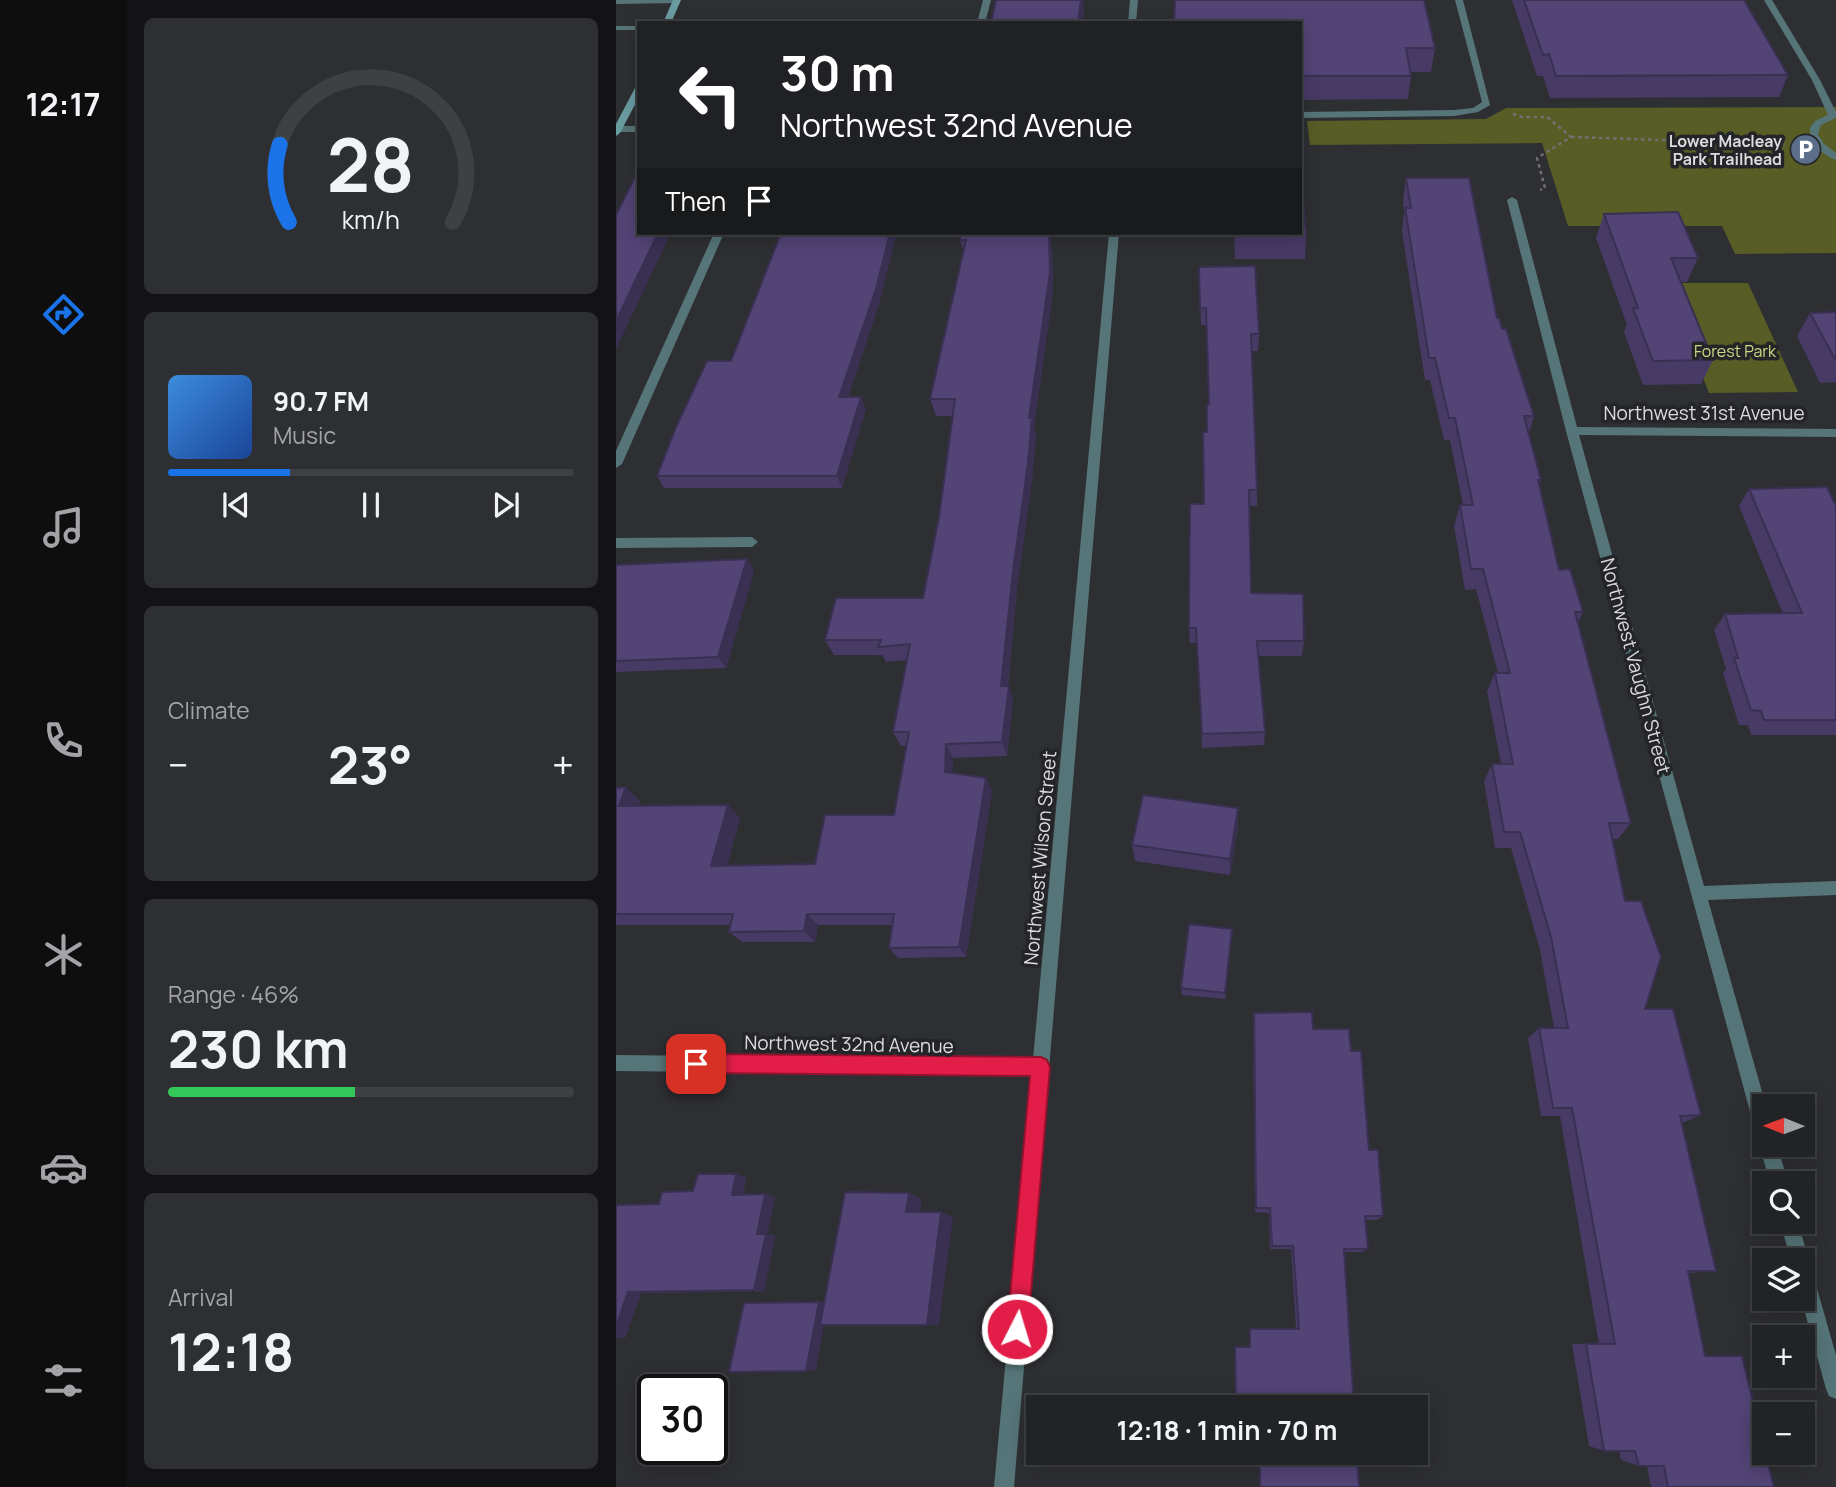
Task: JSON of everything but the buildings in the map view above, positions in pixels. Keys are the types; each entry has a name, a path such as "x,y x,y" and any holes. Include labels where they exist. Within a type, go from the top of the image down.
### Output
{"main road":[{"path":"668,21 676,0"},
{"path":"617,130 637,92"}],"street":[{"path":"616,2 676,0"},
{"path":"982,21 987,0"},
{"path":"1132,21 1134,0"},
{"path":"1302,115 1454,113 1475,110 1487,103 1459,0"},
{"path":"1768,0 1834,115 1820,120 1814,127 1813,136 1818,145 1836,157"},
{"path":"616,28 637,28"},
{"path":"617,130 637,129"},
{"name":"Northwest Vaughn Street","path":"1512,200 1572,431 1754,1094"},
{"path":"616,464 718,235"},
{"name":"Northwest Wilson Street","path":"1004,1487 1114,235"},
{"name":"Northwest 31st Avenue","path":"1572,431 1836,433"},
{"path":"616,543 751,542"},
{"path":"1698,892 1836,888"},
{"name":"Northwest 32nd Avenue","path":"616,1063 1041,1067"},
{"path":"1814,1311 1836,1389"}],"path":[{"path":"1487,103 1522,117 1547,117 1571,137"},
{"path":"1512,200 1545,188 1537,158 1571,137 1818,145"}],"green space":[{"path":"1836,107 1836,253 1735,254 1722,226 1568,226 1542,143 1310,145 1307,121 1486,119 1506,108"},
{"name":"Forest Park","path":"1667,283 1748,283 1798,392 1709,393"}],"place":[{"name":"Lower Macleay Park Trailhead","path":"1805,150"}],"route":[{"path":"696,1064 1041,1067 1017,1329"}]}
